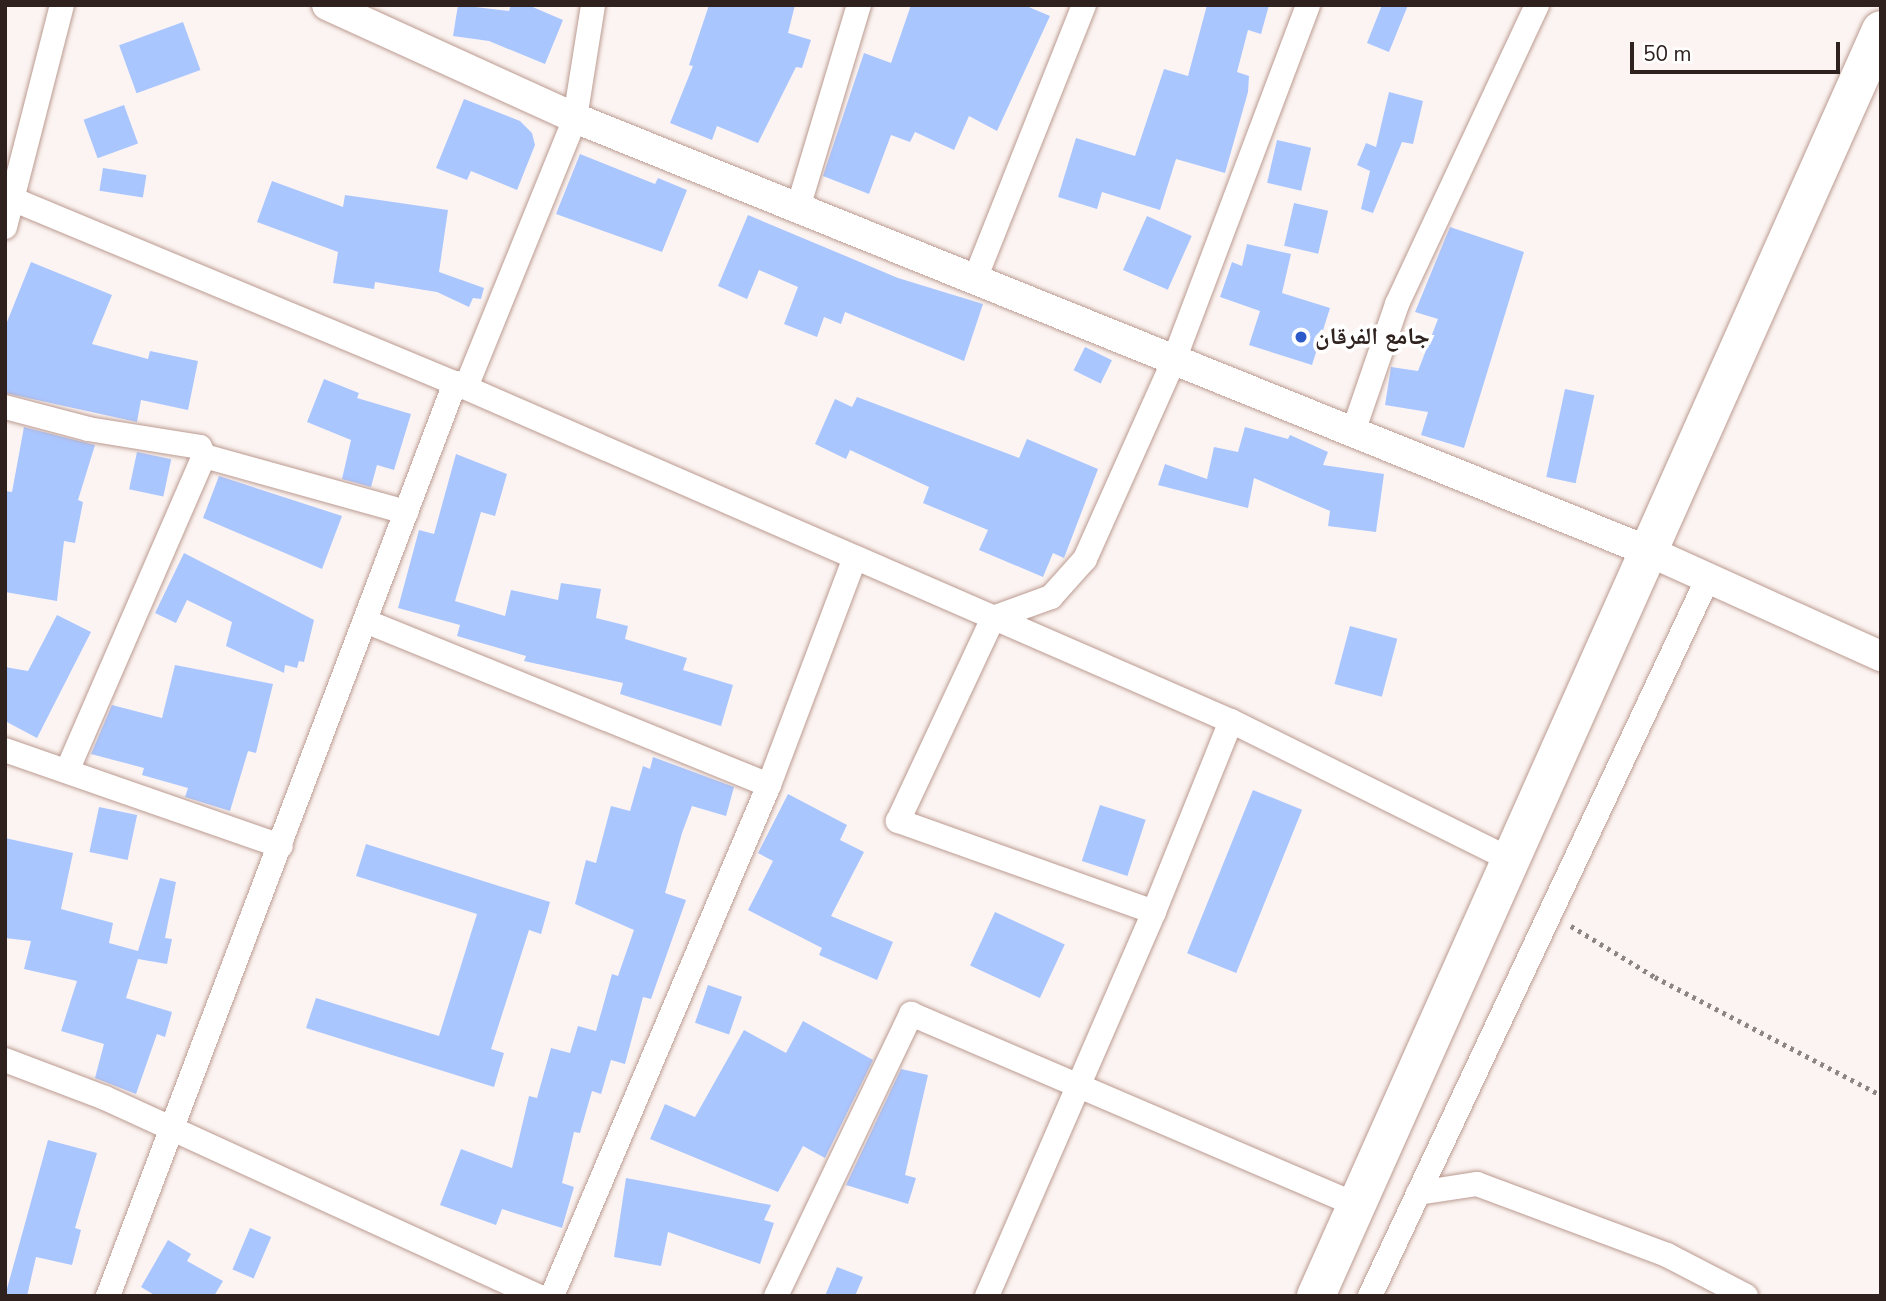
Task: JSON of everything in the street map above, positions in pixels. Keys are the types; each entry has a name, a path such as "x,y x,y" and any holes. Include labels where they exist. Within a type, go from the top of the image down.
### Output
{"main road":[{"path":"1316,1296 1513,861 1881,30"}],"street":[{"path":"5,227 9,197 62,5"},
{"path":"327,5 575,118 1648,551 1881,656"},
{"path":"108,1296 174,1129 406,512 575,118 593,5"},
{"path":"798,208 859,5"},
{"path":"975,279 1084,5"},
{"path":"1154,912 898,821 993,618 1051,597 1085,559 1174,360 1308,5"},
{"path":"1353,432 1397,304 1537,5"},
{"path":"9,197 460,385 1231,721 1513,861"},
{"path":"5,407 88,429 200,447 204,456 67,771"},
{"path":"204,456 406,512"},
{"path":"552,1296 769,785 855,558"},
{"path":"1370,1296 1709,578"},
{"path":"365,621 769,785"},
{"path":"988,1296 1154,912 1231,721"},
{"path":"5,750 281,846"},
{"path":"776,1296 911,1014 1357,1205"},
{"path":"5,1060 174,1129 537,1296"},
{"path":"1418,1193 1477,1184 1667,1255 1746,1296"}],"path":[{"path":"1549,913 1655,976 1881,1095"}],"building":[{"path":"458,5 509,11 511,5 528,5 563,20 545,64 489,41 453,36"},
{"path":"709,5 795,5 788,33 811,40 802,68 796,67 758,143 717,126 712,140 670,123 693,66 689,65"},
{"path":"911,5 1024,5 1050,16 997,131 969,116 954,150 915,132 910,142 891,135 869,194 823,176 864,53 891,63"},
{"path":"1207,5 1269,5 1261,34 1248,30 1237,72 1249,76 1248,92 1225,173 1176,159 1160,210 1102,192 1097,209 1058,197 1076,138 1135,156 1164,69 1188,76"},
{"path":"1382,5 1408,5 1389,52 1367,43"},
{"path":"183,22 200,70 137,93 119,45"},
{"path":"1389,92 1423,101 1413,144 1402,142 1373,213 1361,209 1370,171 1357,165 1366,143 1376,147"},
{"path":"464,99 520,121 532,133 535,145 517,190 471,171 467,180 436,168"},
{"path":"124,105 138,144 98,158 84,120"},
{"path":"1277,140 1311,148 1301,191 1267,183"},
{"path":"580,154 655,184 658,178 687,190 662,252 556,214"},
{"path":"103,168 146,175 143,198 99,191"},
{"path":"272,181 343,207 345,195 448,210 439,272 484,288 481,299 473,298 469,307 437,292 375,282 374,289 333,283 338,252 257,222"},
{"path":"1294,203 1328,211 1318,254 1284,246"},
{"path":"748,215 898,278 983,304 964,361 845,312 841,324 824,317 817,337 784,324 798,287 759,270 747,299 718,286"},
{"path":"1147,216 1192,236 1168,290 1123,270"},
{"path":"1450,227 1524,252 1464,448 1421,435 1428,412 1385,405 1391,367 1418,371 1438,319 1415,312"},
{"path":"1247,244 1291,254 1282,293 1330,308 1312,365 1249,345 1260,311 1220,297 1232,262 1242,266"},
{"path":"31,262 112,295 92,344 148,359 150,351 198,361 188,410 141,400 137,422 5,393 5,327"},
{"path":"1085,347 1112,360 1101,384 1074,370"},
{"path":"324,379 359,393 357,398 411,414 394,470 377,465 371,487 342,479 351,440 307,422"},
{"path":"1565,389 1594,395 1576,483 1546,477"},
{"path":"857,397 1019,458 1027,439 1098,469 1064,558 1053,553 1043,577 979,550 988,530 923,503 929,487 850,450 846,459 815,444 835,399 852,407"},
{"path":"24,427 95,445 78,500 83,502 75,543 64,541 57,601 5,592 5,491 12,492"},
{"path":"1245,427 1288,439 1290,435 1328,452 1323,465 1384,474 1376,532 1328,526 1330,511 1254,478 1248,508 1158,485 1165,464 1207,479 1214,447 1238,452"},
{"path":"137,452 171,459 163,496 129,489"},
{"path":"456,454 507,474 495,516 481,512 455,601 505,616 511,590 558,600 561,583 601,589 596,618 628,626 625,639 687,658 683,670 733,685 721,726 620,694 623,683 524,661 526,656 457,636 460,625 398,608 419,530 434,534"},
{"path":"219,476 342,516 322,569 203,518"},
{"path":"184,553 314,620 304,662 299,661 297,668 285,665 284,673 226,646 232,622 187,600 176,623 155,613"},
{"path":"57,615 91,632 37,738 5,721 5,667 28,671"},
{"path":"1350,626 1397,639 1382,697 1334,684"},
{"path":"175,665 273,684 256,753 248,751 230,811 185,797 188,788 142,775 144,768 91,754 112,705 162,718"},
{"path":"653,757 734,787 726,816 692,806 665,893 686,900 651,999 643,997 625,1064 611,1060 601,1094 592,1091 580,1133 574,1132 562,1183 574,1187 562,1228 502,1209 496,1225 440,1205 461,1149 512,1168 529,1096 537,1098 551,1048 570,1053 578,1026 596,1031 612,974 618,976 634,930 575,904 586,860 596,863 611,806 630,811 643,766 650,769"},
{"path":"1253,790 1302,810 1236,973 1187,953"},
{"path":"788,794 847,825 840,840 864,852 831,916 893,942 877,980 819,955 822,948 748,910 773,861 758,853"},
{"path":"1100,805 1146,820 1127,876 1082,861"},
{"path":"99,807 137,815 128,860 89,852"},
{"path":"5,838 73,853 61,909 113,923 109,943 138,951 160,878 176,882 165,938 172,939 167,964 138,959 126,998 172,1012 165,1037 157,1034 136,1094 95,1078 104,1044 61,1031 77,981 24,969 31,941 5,938"},
{"path":"366,844 550,902 541,934 529,930 491,1049 504,1053 494,1087 306,1028 316,998 439,1036 477,914 356,876"},
{"path":"995,912 1065,945 1040,998 970,965"},
{"path":"708,985 742,997 729,1035 695,1023"},
{"path":"803,1021 873,1060 825,1158 803,1146 778,1192 650,1139 665,1104 695,1117 744,1030 786,1053"},
{"path":"901,1069 928,1075 905,1175 916,1178 908,1204 846,1185"},
{"path":"48,1140 97,1153 75,1228 81,1230 72,1265 36,1257 27,1296 5,1296"},
{"path":"626,1178 771,1205 764,1220 774,1223 760,1264 668,1232 661,1266 614,1257"},
{"path":"250,1228 271,1237 254,1278 232,1269"},
{"path":"168,1240 191,1254 187,1261 223,1281 214,1296 156,1296 141,1287"},
{"path":"837,1267 863,1277 855,1296 825,1296"}],"place":[{"name":"جامع الفرقان","path":"1301,337"}]}
